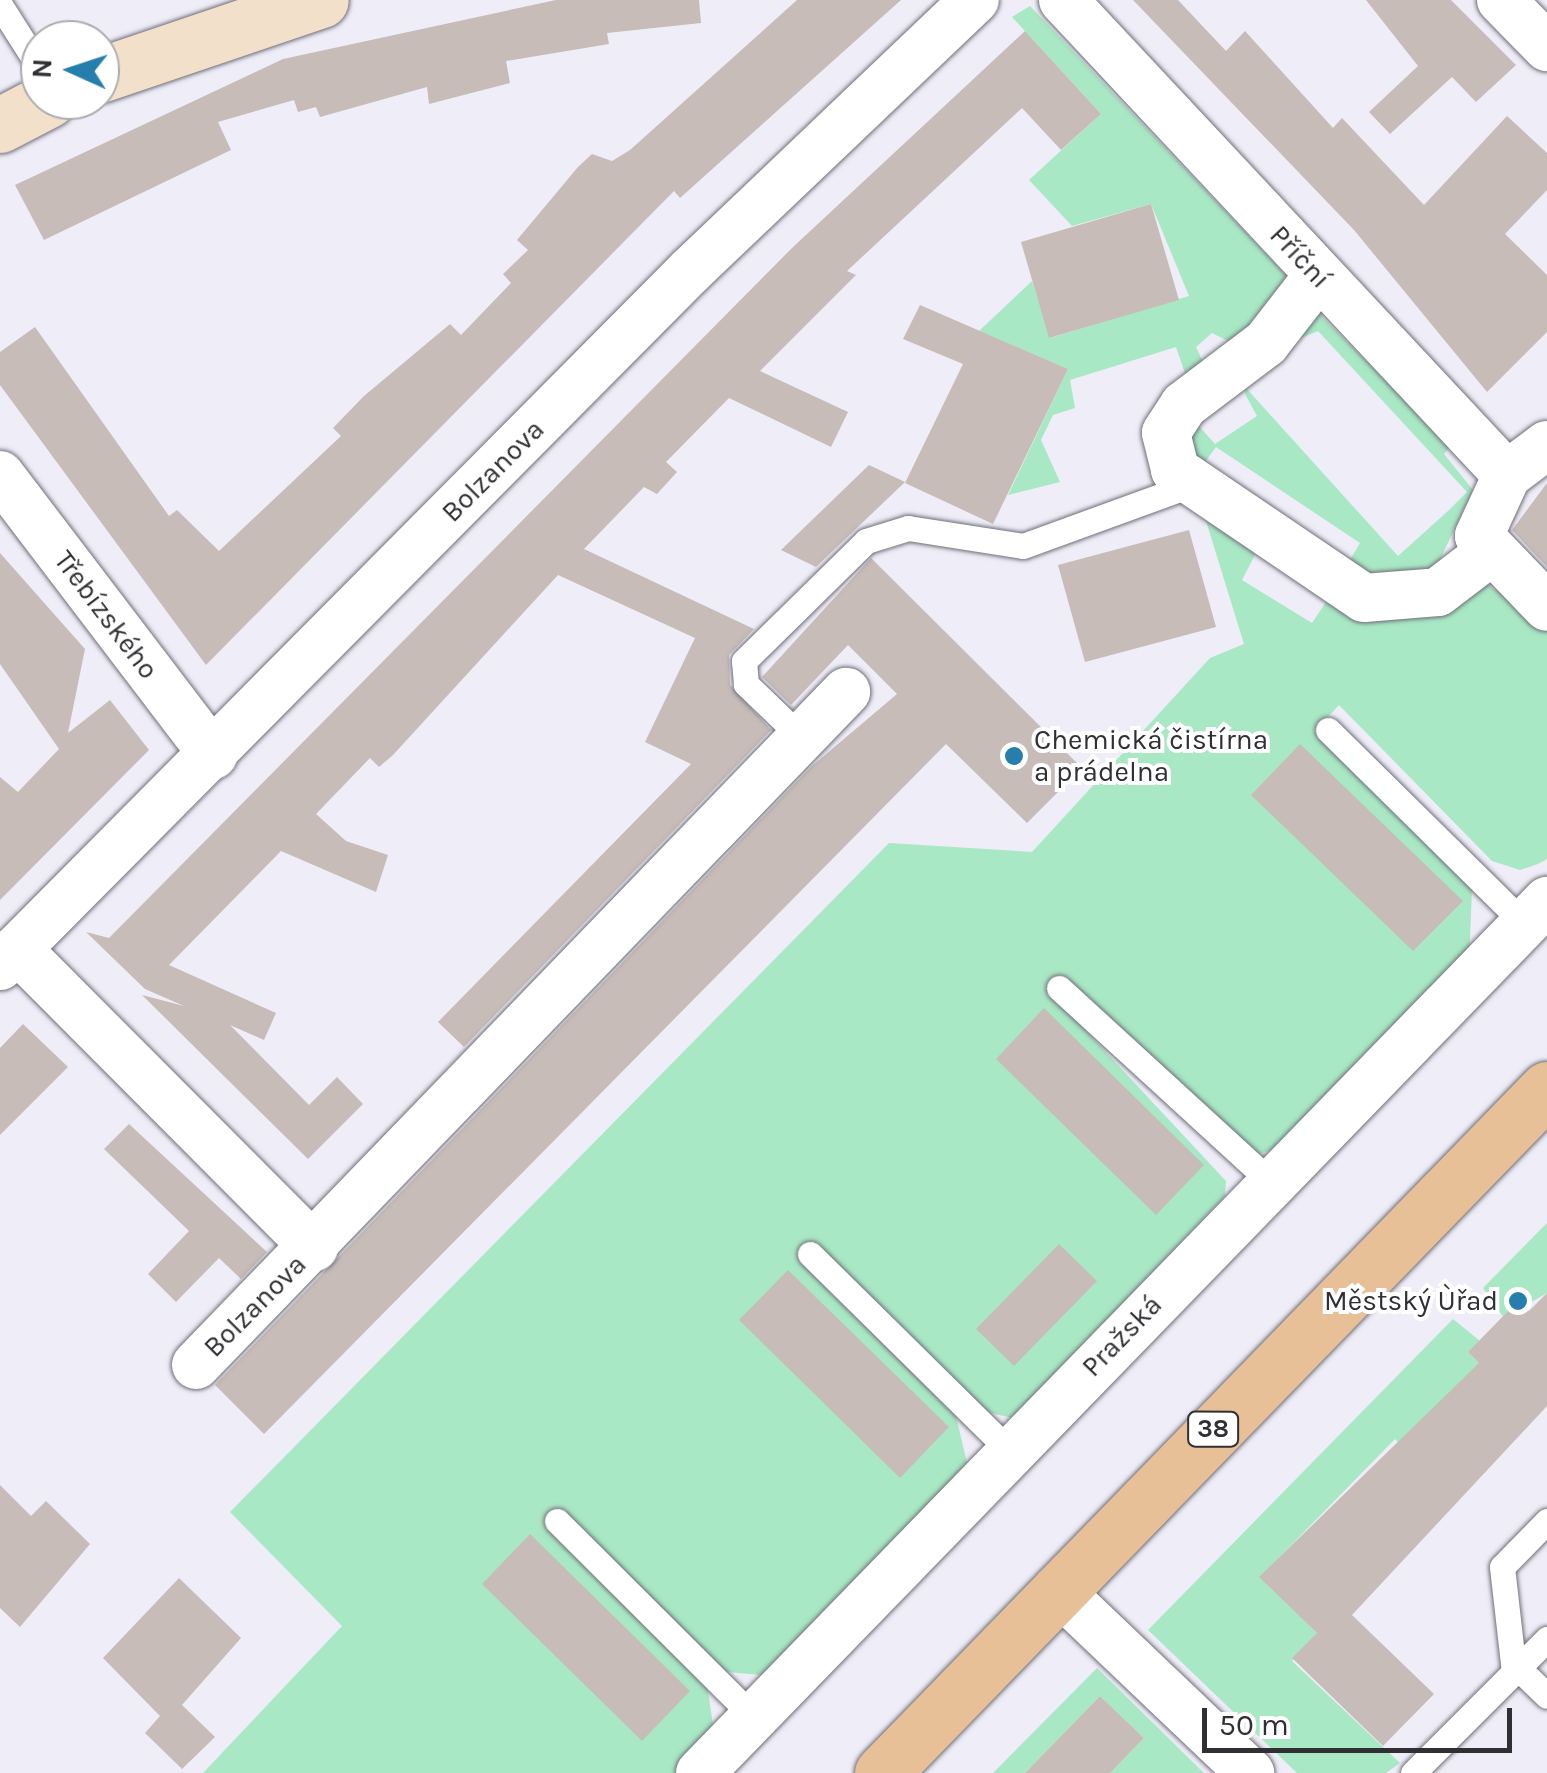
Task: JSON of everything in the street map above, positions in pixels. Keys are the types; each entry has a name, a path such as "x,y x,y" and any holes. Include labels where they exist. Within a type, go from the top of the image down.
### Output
{"main road":[{"path":"120,68 321,0"},
{"name":"38","path":"882,1773 1547,1089"}],"street":[{"name":"Bolzanova","path":"314,1247 8,958 690,270 975,0"},
{"name":"Příční","path":"1062,0 1507,474"},
{"path":"1500,0 1547,47"},
{"path":"1318,276 1238,370 1184,405 1166,434 1188,486 1364,598 1438,592 1488,553"},
{"path":"1547,445 1507,474 1479,536 1488,553 1547,607"},
{"name":"Třebízského","path":"0,475 212,755"},
{"name":"Bolzanova","path":"196,1365 804,740 846,692"},
{"name":"Pražská","path":"700,1773 1010,1450 1536,914"},
{"path":"1057,1589 1250,1773"}],"lane":[{"path":"0,6 20,37"},
{"path":"804,740 746,684 744,661 866,541 908,528 1023,546 1188,486"},
{"path":"1328,730 1536,914"},
{"path":"1059,988 1271,1182"},
{"path":"810,1254 1010,1450"},
{"path":"557,1521 754,1717"},
{"path":"1547,1521 1502,1567 1513,1663 1547,1696"},
{"path":"1413,1773 1513,1663 1547,1639"}],"green space":[{"path":"1030,6 1287,276 1234,344 1212,333 1196,347 1205,366 1186,376 1176,347 1070,380 1075,408 1053,415 1041,440 1060,482 1008,495 1068,369 979,331 1032,281 1050,338 1189,296 1151,204 1072,226 1029,180 1101,114 1012,17"},
{"path":"1318,313 1451,446 1444,454 1473,490 1435,570 1390,588 1347,565 1360,543 1216,447 1202,466 1188,443 1198,425 1215,444 1257,416 1245,394 1246,388 1398,556 1467,492 1318,331 1294,341"},
{"path":"1206,521 1256,553 1242,580 1312,623 1326,602 1342,607 1486,584 1547,622 1547,859 1538,864 1520,870 1492,861 1339,705 1315,731 1472,888 1469,964 1289,1144 1259,1154 1234,1143 1055,981 1047,989 1226,1181 1225,1196 1013,1418 986,1412 800,1259 956,1416 967,1463 772,1676 727,1672 558,1509 544,1522 707,1684 713,1725 676,1773 203,1773 342,1626 230,1512 889,843 1032,852 1210,658 1244,644"},
{"path":"1547,1223 1547,1293 1504,1318 1483,1288"},
{"path":"1453,1319 1480,1341 1468,1352 1479,1363 1406,1450 1395,1439 1260,1577 1317,1633 1292,1661 1400,1763 1386,1773 1297,1773 1148,1630"},
{"path":"1097,1668 1204,1773 1110,1773 1144,1738 1100,1696 1025,1773 993,1773"}],"building":[{"path":"556,0 699,0 701,23 607,33 609,44 506,61 510,83 429,104 427,87 320,117 316,107 298,112 294,100 218,122 231,150 44,240 15,185 283,59"},
{"path":"797,0 901,0 680,198 674,191 206,665 0,385 0,352 35,327 169,516 177,510 219,551 341,436 333,428 364,396 450,324 461,335 511,283 503,274 528,250 517,240 578,167 592,154 612,161 630,150"},
{"path":"1133,0 1178,0 1226,51 1245,31 1333,128 1342,118 1424,205 1507,116 1547,153 1547,190 1505,234 1547,275 1547,332 1487,392 1354,230"},
{"path":"1366,0 1451,0 1516,65 1476,102 1452,77 1390,134 1369,112 1418,66"},
{"path":"1025,31 1101,114 1061,150 1022,108 847,271 856,275 760,371 848,412 831,447 729,398 666,462 677,472 657,494 644,487 584,549 754,629 729,655 730,685 771,730 464,1047 438,1022 691,764 645,742 695,638 558,575 393,755 379,767 370,758 316,814 346,841 388,855 376,892 281,851 169,965 276,1013 264,1040 230,1025 309,1105 337,1077 363,1104 308,1159 142,995 184,1006 145,989 86,932 109,938 792,248"},
{"path":"1151,204 1179,300 1049,338 1021,242"},
{"path":"920,305 1068,369 993,524 905,483 963,364 903,339"},
{"path":"869,465 905,482 816,567 781,550"},
{"path":"1547,483 1547,567 1512,530"},
{"path":"1189,530 1216,627 1085,662 1058,565"},
{"path":"0,553 85,649 68,733 110,700 149,750 0,900 0,777 18,792 59,749 0,664"},
{"path":"871,558 1082,768 1027,823 946,744 264,1434 215,1385 812,766 897,694 848,645 791,705 762,677"},
{"path":"1300,744 1463,901 1413,951 1251,795"},
{"path":"1044,1008 1204,1165 1156,1215 996,1059"},
{"path":"23,1024 68,1067 0,1135 0,1048"},
{"path":"129,1124 267,1252 241,1279 219,1258 176,1302 148,1274 189,1231 104,1149"},
{"path":"1059,1244 1097,1281 1014,1366 976,1329"},
{"path":"788,1270 949,1427 900,1478 739,1320"},
{"path":"1547,1293 1547,1406 1352,1615 1434,1694 1383,1746 1292,1658 1317,1633 1259,1577 1479,1363 1468,1352 1518,1301 1529,1311"},
{"path":"0,1485 31,1516 46,1501 90,1544 20,1627 0,1608"},
{"path":"530,1534 690,1691 642,1741 482,1584"},
{"path":"179,1578 241,1638 182,1705 215,1737 182,1769 145,1733 160,1716 103,1658"},
{"path":"1100,1696 1144,1738 1110,1773 1025,1773"}],"place":[{"name":"Chemická čistírna a prádelna","path":"1014,756"},
{"name":"Městský Ùřad","path":"1518,1301"}]}
